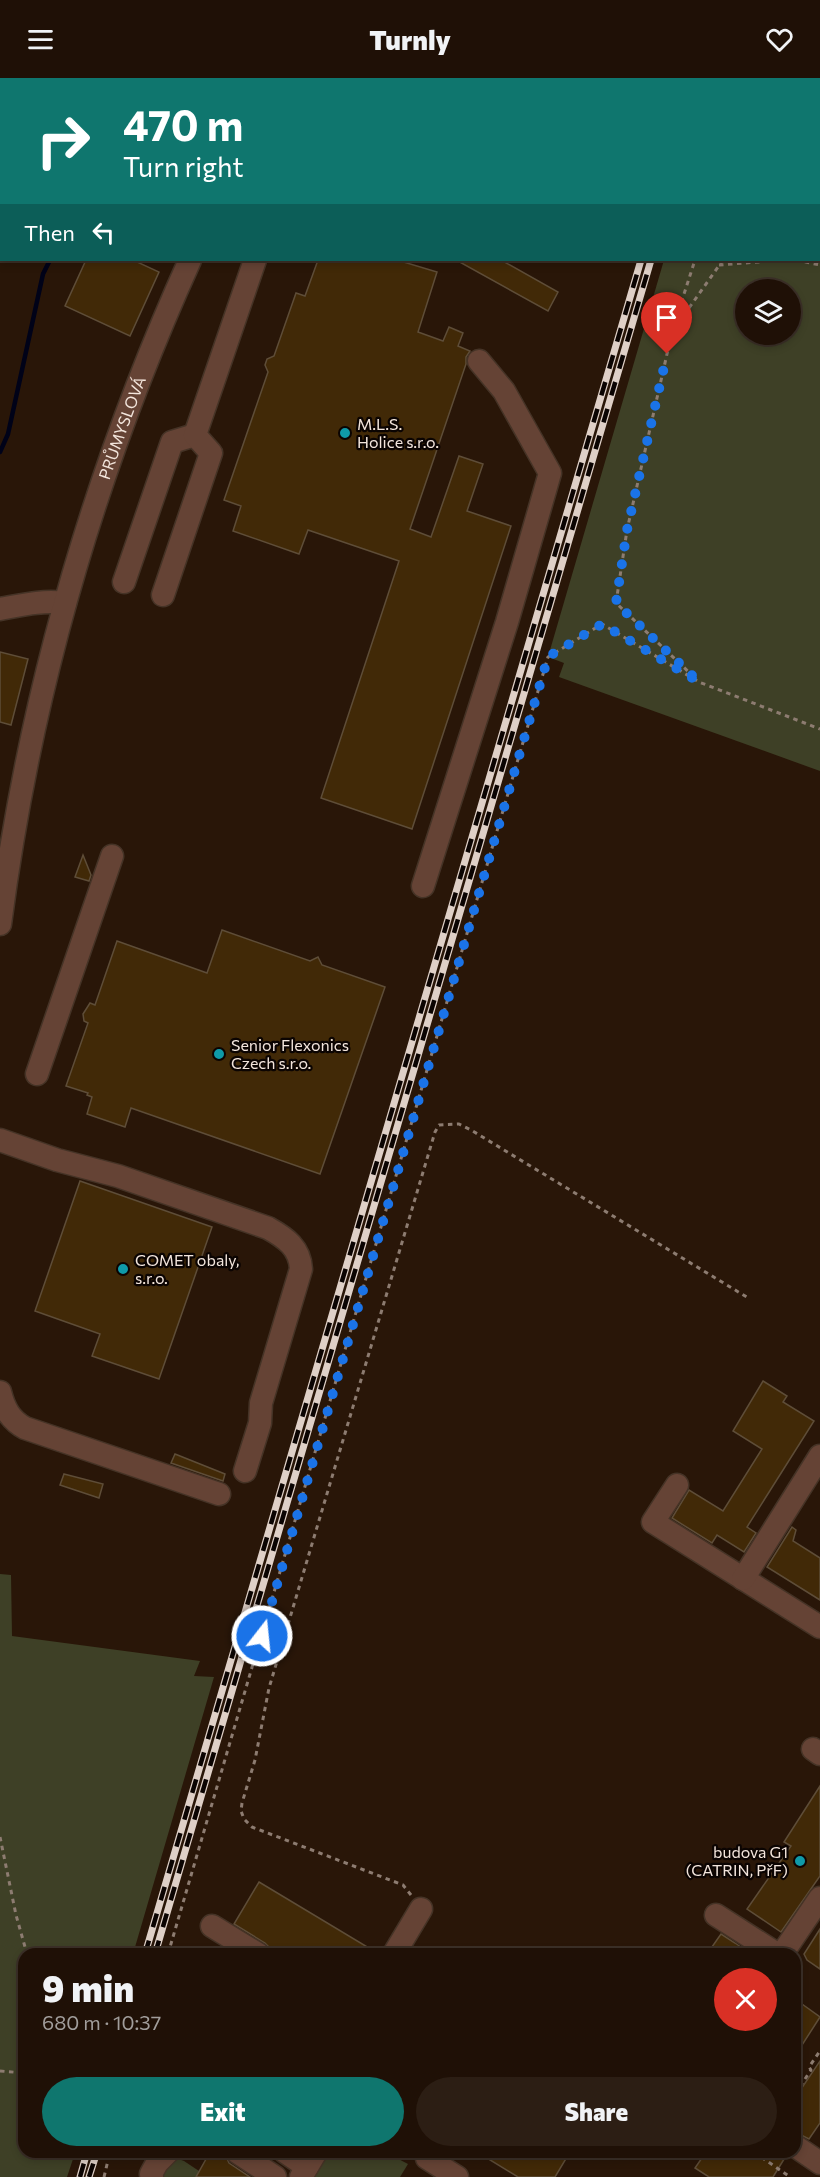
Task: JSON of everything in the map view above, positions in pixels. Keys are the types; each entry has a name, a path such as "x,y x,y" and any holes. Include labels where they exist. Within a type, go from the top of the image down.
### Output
{"street":[{"name":"PRŮMYSLOVÁ","path":"0,924 24,773 38,706 65,603 123,424 168,309 190,261"},
{"path":"195,435 255,261"},
{"path":"423,886 507,622 550,473 504,391 479,361"},
{"path":"124,582 172,442 195,435"},
{"path":"163,595 211,453 195,435"},
{"path":"0,609 35,602 65,603"},
{"path":"0,817 24,773"},
{"path":"37,1074 112,856"},
{"path":"0,1140 57,1160 118,1176 268,1228 283,1237 298,1253 301,1269 261,1403 260,1423 245,1471"},
{"path":"0,1392 3,1403 12,1418 25,1428 219,1494"},
{"path":"743,1579 820,1456"},
{"path":"677,1485 653,1522 820,1627"},
{"path":"784,1948 820,1898"},
{"path":"398,1948 421,1909"},
{"path":"716,1915 770,1948"},
{"path":"212,1926 248,1948"},
{"path":"801,2150 820,2163"},
{"path":"152,2177 151,2174 162,2158"},
{"path":"246,2158 276,2177"},
{"path":"427,2158 457,2177"}],"path":[{"path":"695,261 672,332 627,530 616,603 699,682"},
{"path":"672,332 722,261"},
{"path":"719,265 771,261"},
{"path":"801,261 820,265"},
{"path":"170,1948 548,657 602,624 699,682 820,729"},
{"path":"421,1909 403,1885 252,1827 244,1819 241,1811 255,1760 269,1688 439,1125 459,1124 471,1130 750,1299"},
{"path":"0,1837 16,1916 25,1948"},
{"path":"801,2085 820,2051"},
{"path":"0,2071 18,2072"},
{"path":"104,2177 109,2158"},
{"path":"762,2158 790,2177"}],"green space":[{"path":"664,261 820,261 820,771 559,677 564,663 548,657"},
{"path":"0,1574 11,1575 12,1636 200,1661 194,1676 214,1677 135,1948 18,1948 18,2158 73,2158 67,2177 0,2177"},
{"path":"176,2158 199,2171 196,2177 159,2177"},
{"path":"326,2158 397,2158 408,2164 400,2177 314,2177"}],"building":[{"path":"86,261 135,261 159,272 130,336 65,306"},
{"path":"318,261 400,261 437,272 418,332 443,341 449,327 463,333 458,346 470,351 466,357 466,364 410,529 431,537 459,456 483,464 467,511 511,526 412,829 321,798 399,561 308,530 299,554 233,531 241,506 224,500 268,372 265,365 267,359 274,356 296,293 305,296"},
{"path":"458,261 503,261 558,292 548,311"},
{"path":"0,652 28,659 11,725 0,722"},
{"path":"83,855 91,875 89,881 75,877"},
{"name":"Senior Flexonics Czech s.r.o.","path":"222,930 310,961 318,957 322,965 385,987 320,1174 131,1108 125,1127 87,1114 92,1097 87,1095 88,1093 66,1086 88,1023 84,1021 83,1014 90,1003 95,1005 117,941 207,973"},
{"name":"COMET obaly, s.r.o.","path":"80,1181 212,1227 159,1379 92,1356 100,1334 35,1311"},
{"path":"763,1381 787,1396 783,1402 814,1421 747,1527 756,1533 744,1552 717,1535 712,1543 672,1518 689,1490 723,1511 762,1449 733,1431"},
{"path":"175,1454 225,1474 223,1481 171,1463"},
{"path":"64,1474 103,1484 99,1498 60,1485"},
{"path":"792,1527 796,1530 793,1541 820,1558 820,1600 767,1567"},
{"name":"budova G1 (CATRIN, PřF)","path":"820,1786 820,1876 781,1932 747,1909 791,1846 784,1842"},
{"path":"259,1882 369,1948 270,1948 234,1924"},
{"path":"820,1929 820,1969 807,1960 804,1954"},
{"path":"721,1934 742,1948 711,1948"},
{"path":"801,2003 820,2017 801,2047"},
{"path":"820,2061 820,2123 809,2139 801,2135 801,2089"},
{"path":"207,2158 227,2158 229,2163 250,2177 196,2177"},
{"path":"487,2158 566,2158 555,2177 518,2177"},
{"path":"702,2158 785,2158 773,2177 709,2177 695,2168"}],"waterway":[{"path":"0,452 8,434 43,274 50,261"}],"railway":[{"path":"147,1948 641,261"},
{"path":"157,1948 651,261"},
{"path":"80,2177 85,2158"},
{"path":"89,2177 95,2158"}],"place":[{"name":"M.L.S. Holice s.r.o.","path":"345,433"},
{"name":"Senior Flexonics Czech s.r.o.","path":"219,1054"},
{"name":"COMET obaly, s.r.o.","path":"123,1269"},
{"name":"budova G1 (CATRIN, PřF)","path":"800,1861"}],"route":[{"path":"262,1636 548,657 602,624 699,682 616,603 627,530 667,354"}]}
